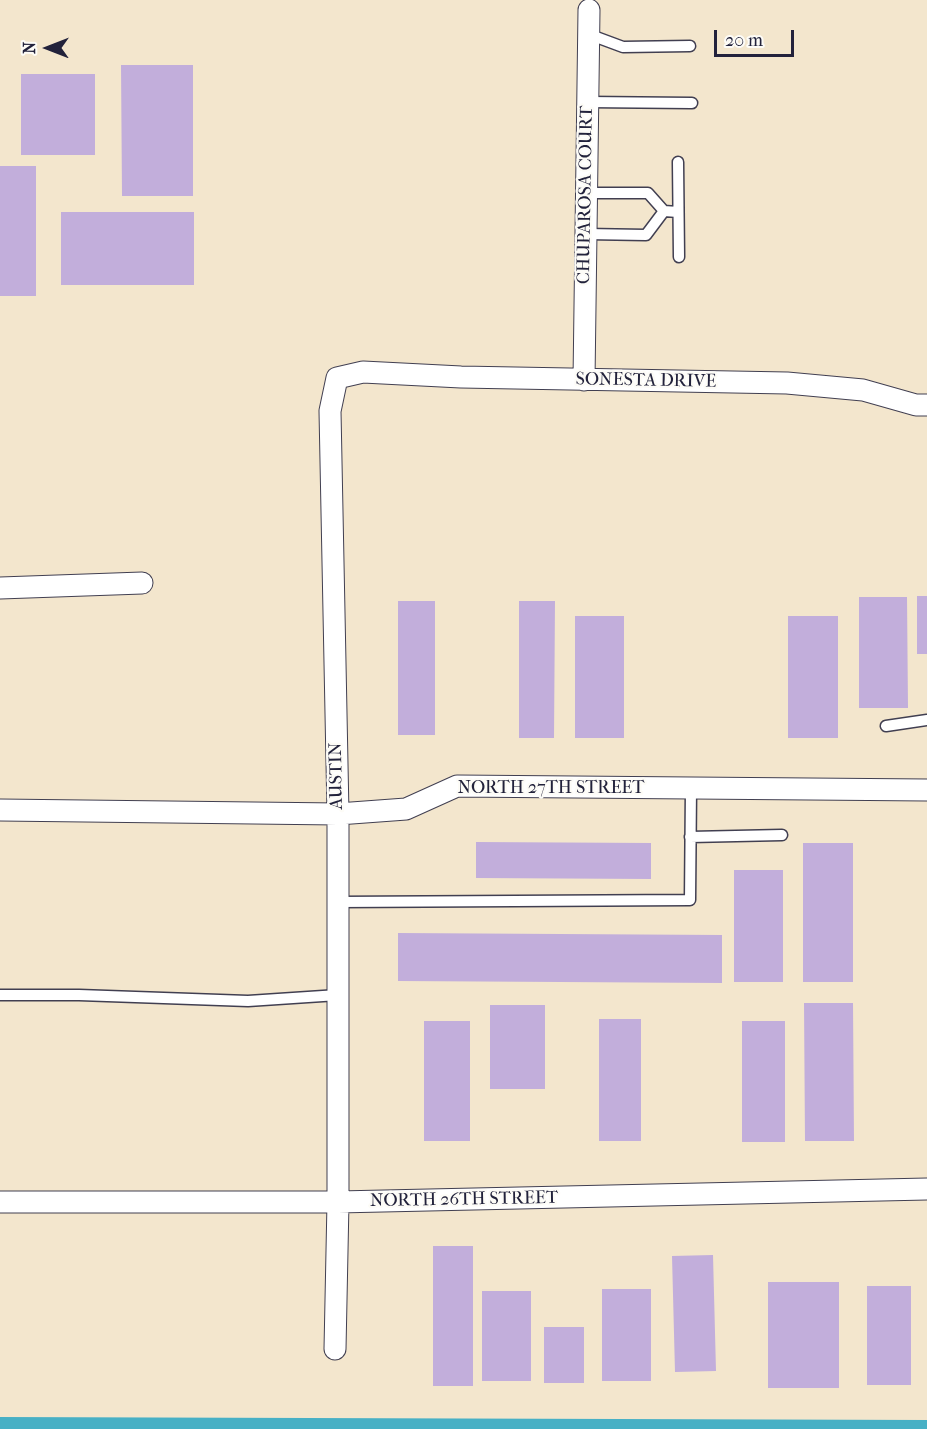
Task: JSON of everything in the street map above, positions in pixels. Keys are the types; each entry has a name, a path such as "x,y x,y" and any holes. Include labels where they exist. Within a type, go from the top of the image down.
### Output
{"street":[{"name":"CHUPAROSA COURT","path":"584,380 589,10"},
{"name":"SONESTA DRIVE","path":"363,372 460,377 787,383 863,390 916,405 927,405"},
{"name":"AUSTIN","path":"335,1350 338,1202 338,814 330,411 337,378 363,372"},
{"path":"0,588 142,583"},
{"name":"NORTH 27TH STREET","path":"0,810 338,814 405,809 457,786 927,790"},
{"name":"NORTH 26TH STREET","path":"0,1202 338,1202 927,1190"}],"lane":[{"path":"588,34 623,47 690,46"},
{"path":"587,102 692,103"},
{"path":"678,162 679,257"},
{"path":"586,193 648,193 664,212 678,212"},
{"path":"586,234 646,234 664,212"},
{"path":"886,726 927,720"},
{"path":"338,902 690,900 691,788"},
{"path":"690,837 782,835"},
{"path":"0,995 79,995 248,1001 338,995"}],"water":[{"path":"0,1417 927,1420 927,1429 0,1429"}],"building":[{"path":"121,65 193,65 193,196 122,196"},
{"path":"21,74 95,74 95,155 21,155"},
{"path":"0,166 36,166 36,296 0,296"},
{"path":"61,212 194,212 194,285 61,285"},
{"path":"917,596 927,596 927,654 917,654"},
{"path":"859,597 907,597 908,708 859,708"},
{"path":"398,601 435,601 435,735 398,735"},
{"path":"519,601 555,601 554,738 519,738"},
{"path":"575,616 624,616 624,738 575,738"},
{"path":"788,616 838,616 838,738 788,738"},
{"path":"476,842 651,843 651,879 476,878"},
{"path":"803,843 853,843 853,982 803,982"},
{"path":"734,870 783,870 783,982 734,982"},
{"path":"398,933 722,935 722,983 398,981"},
{"path":"804,1003 853,1003 854,1141 805,1141"},
{"path":"490,1005 545,1005 545,1089 490,1089"},
{"path":"599,1019 641,1019 641,1141 599,1141"},
{"path":"424,1021 470,1021 470,1141 424,1141"},
{"path":"742,1021 785,1021 785,1142 742,1142"},
{"path":"433,1246 473,1246 473,1386 433,1386"},
{"path":"713,1255 716,1371 675,1372 672,1256"},
{"path":"768,1282 839,1282 839,1388 768,1388"},
{"path":"867,1286 911,1286 911,1385 867,1385"},
{"path":"602,1289 651,1289 651,1381 602,1381"},
{"path":"482,1291 531,1291 531,1381 482,1381"},
{"path":"544,1327 584,1327 584,1383 544,1383"}]}
